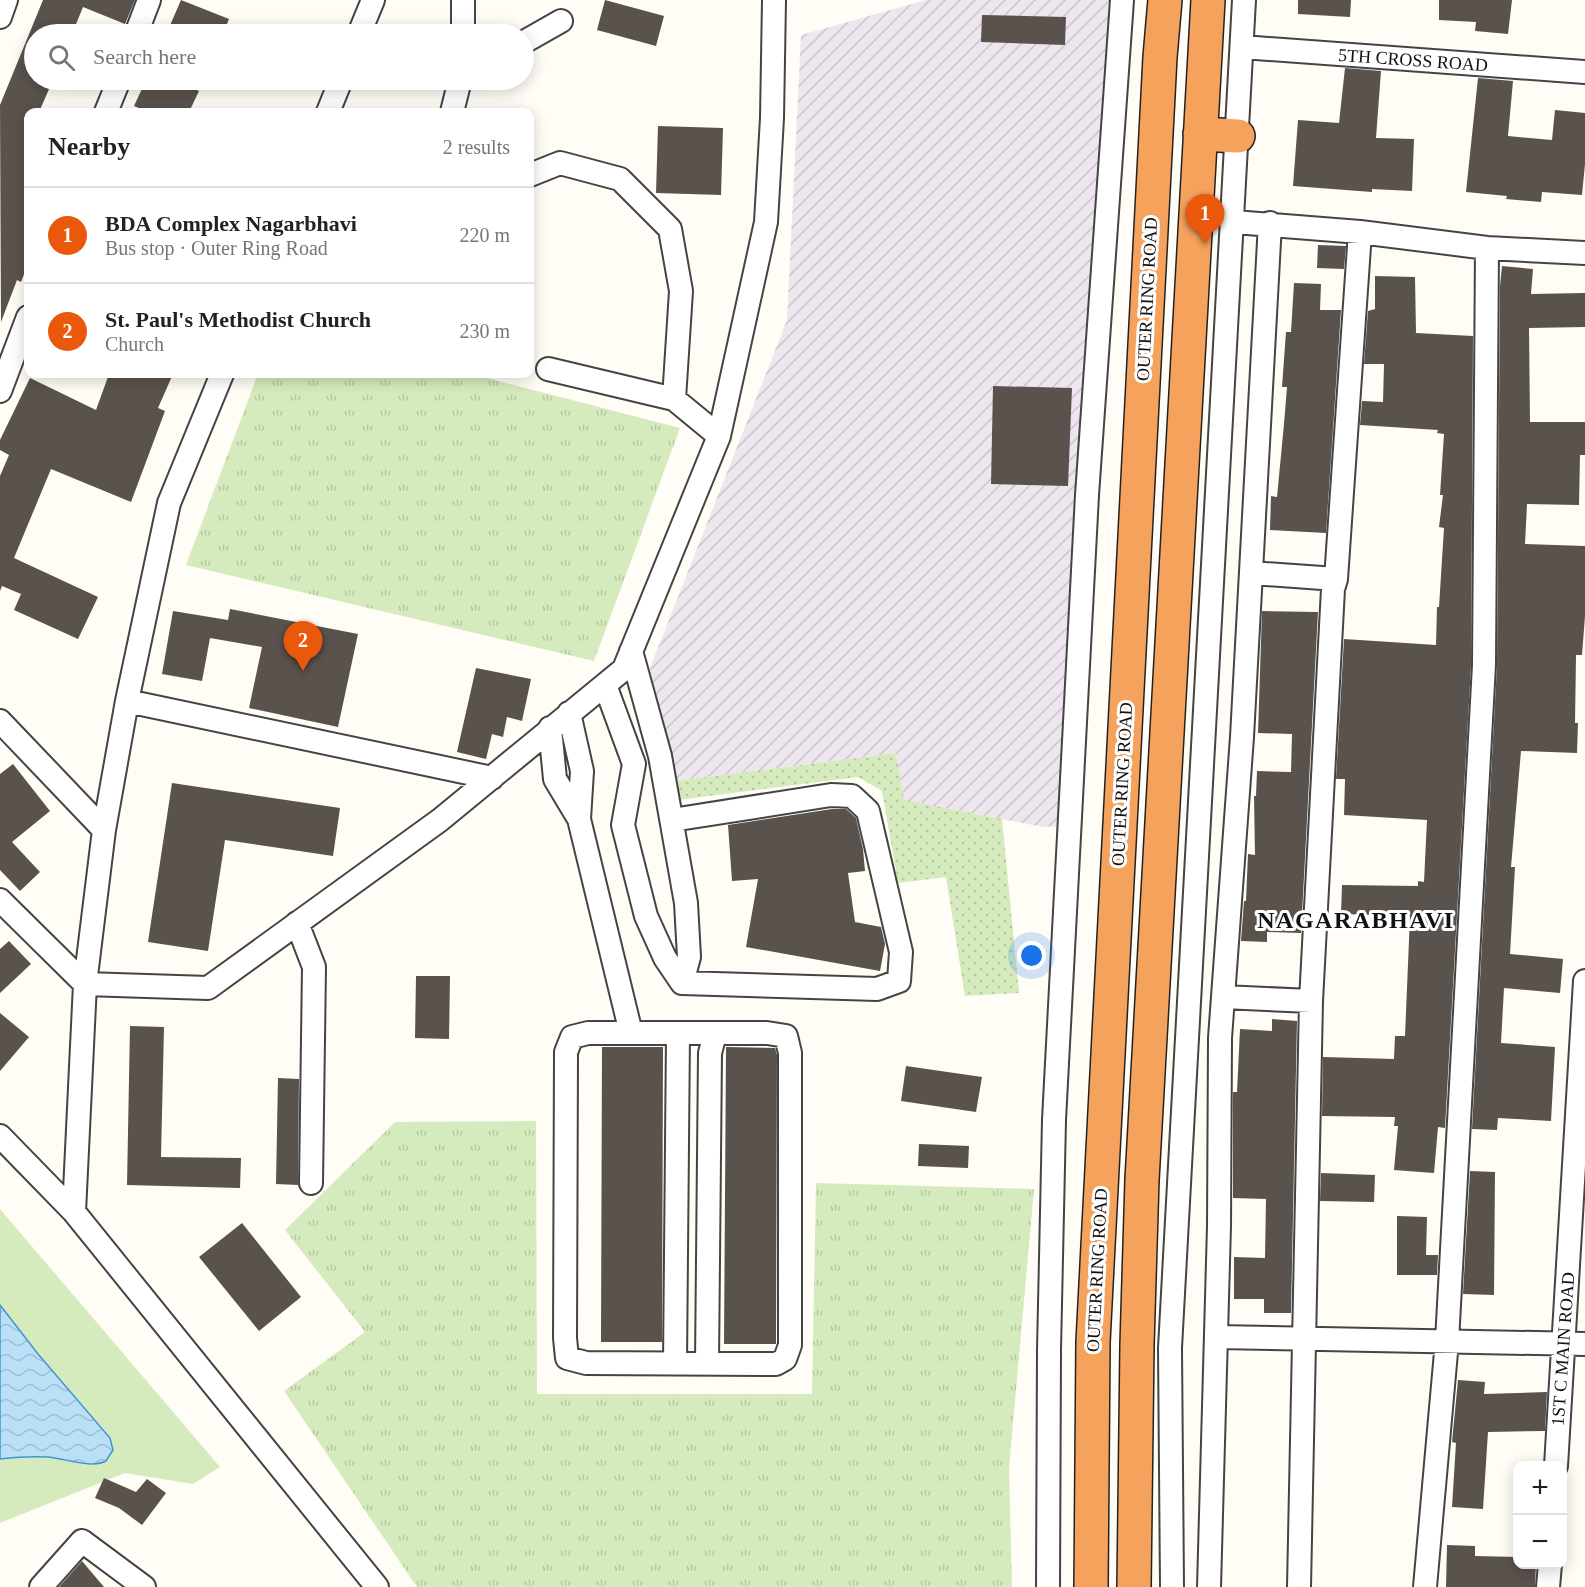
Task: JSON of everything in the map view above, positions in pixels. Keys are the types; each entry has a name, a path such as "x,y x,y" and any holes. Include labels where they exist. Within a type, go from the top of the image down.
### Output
{"highway":[{"name":"OUTER RING ROAD","path":"1090,1578 1093,1342 1160,57 1165,0"},
{"path":"1133,1578 1142,1180 1208,0"},
{"path":"1200,134 1238,136"}],"street":[{"path":"0,17 6,0"},
{"path":"140,24 149,0"},
{"path":"363,24 373,0"},
{"path":"463,0 463,24"},
{"path":"0,900 85,984 208,988 440,820 624,669 719,436 766,222 772,118 774,0"},
{"path":"1048,1587 1048,1350 1054,1120 1087,495 1122,0"},
{"path":"1172,1587 1170,1348 1245,0"},
{"path":"534,36 561,21"},
{"name":"5TH CROSS ROAD","path":"1242,47 1585,72"},
{"path":"108,108 115,90"},
{"path":"330,108 337,90"},
{"path":"453,108 458,90"},
{"path":"534,173 560,163 620,179 670,229 681,291 674,399"},
{"path":"1233,222 1360,232 1487,248 1585,253"},
{"path":"1209,1587 1216,1337 1220,1038 1251,573 1270,224"},
{"path":"1299,1587 1311,1001 1333,589 1336,579 1360,232"},
{"path":"1425,1587 1447,1341 1484,665 1487,248"},
{"path":"0,391 24,327"},
{"path":"548,369 674,399 719,436"},
{"path":"74,1212 85,984 104,830 127,701 169,503 220,378"},
{"path":"1251,573 1336,579"},
{"path":"631,651 660,756 686,903 689,957 682,983"},
{"path":"605,685 634,764 623,825 646,916 665,958 682,983"},
{"path":"127,701 492,778"},
{"path":"569,713 582,771 579,819 631,1033"},
{"path":"0,721 104,830"},
{"path":"550,728 555,779 579,819"},
{"path":"672,820 831,795 852,796 868,811 901,952 899,981 877,989 682,983"},
{"path":"297,924 314,967 311,1183"},
{"name":"1ST C MAIN ROAD","path":"1557,1461 1575,1344 1585,981"},
{"path":"1223,998 1311,1001"},
{"path":"588,1033 678,1034 767,1033 786,1036 790,1053 790,1345 785,1359 776,1364 586,1364 567,1358 565,1338 566,1052 572,1036 588,1033"},
{"path":"675,1364 678,1034"},
{"path":"707,1364 710,1053 715,1034"},
{"path":"0,1136 74,1212 377,1587"},
{"path":"1216,1337 1575,1344"},
{"path":"41,1587 82,1541 144,1587"},
{"path":"1548,1587 1550,1569"}],"shaded area":[{"path":"926,0 1111,0 1062,826 1043,827 903,800 896,753 674,781 650,668 787,320 801,35"}],"green space":[{"path":"256,378 486,378 680,428 594,661 186,565"},
{"path":"896,753 904,800 1002,819 1019,993 965,996 946,877 898,883 882,791 858,777 678,800 674,781"},
{"path":"536,1121 537,1394 812,1394 816,1183 1034,1189 1009,1468 1012,1587 417,1587 284,1391 365,1332 285,1230 395,1122"},
{"path":"0,1209 220,1467 193,1484 125,1473 0,1523 0,1459 47,1458 94,1465 110,1438 38,1354 0,1305"}],"water":[{"path":"0,1305 38,1354 110,1438 113,1450 106,1461 93,1464 47,1457 0,1459"}],"building":[{"path":"43,0 135,0 125,24 83,7 76,24 33,24"},
{"path":"181,0 229,19 227,24 171,24"},
{"path":"605,0 664,16 656,46 597,30"},
{"path":"1298,0 1351,0 1350,17 1298,14"},
{"path":"1439,0 1512,0 1508,34 1475,31 1476,22 1439,20"},
{"path":"982,15 1066,17 1065,45 981,42"},
{"path":"24,46 24,90 49,90 41,108 24,108 24,274 21,282 17,280 1,322 0,105"},
{"path":"1345,68 1381,71 1376,138 1414,139 1412,191 1372,189 1372,192 1293,186 1298,120 1339,123"},
{"path":"1478,78 1513,81 1508,136 1552,140 1555,110 1585,113 1585,164 1582,195 1542,192 1541,202 1466,192"},
{"path":"141,90 199,91 191,108 139,108 134,106"},
{"path":"658,126 723,128 721,195 656,193"},
{"path":"1318,245 1346,246 1344,269 1317,268"},
{"path":"1502,266 1533,269 1531,294 1585,293 1585,327 1529,328 1530,422 1585,422 1585,455 1580,455 1579,505 1527,504 1525,544 1585,546 1585,616 1582,655 1576,655 1577,753 1521,751 1511,867 1515,867 1510,954 1563,959 1560,993 1504,988 1501,1043 1555,1047 1551,1121 1498,1118 1497,1130 1472,1129 1497,666"},
{"path":"1375,276 1415,277 1416,333 1473,336 1471,665 1445,1128 1438,1127 1434,1173 1394,1170 1398,1126 1394,1126 1395,1117 1322,1116 1323,1057 1394,1059 1395,1036 1405,1036 1410,916 1341,914 1342,885 1418,886 1418,881 1424,882 1427,820 1344,815 1345,779 1336,779 1344,639 1436,645 1437,607 1439,607 1444,528 1439,527 1443,495 1440,495 1444,434 1437,433 1438,430 1360,425 1362,401 1383,402 1384,364 1364,364 1368,311 1375,309"},
{"path":"1294,283 1321,284 1320,310 1341,310 1326,533 1270,530 1271,496 1277,497 1287,387 1282,387 1286,332 1291,332"},
{"path":"30,378 96,410 108,378 171,378 158,408 165,411 131,502 51,469 14,558 98,597 78,639 14,610 21,594 2,586 0,591 0,476 9,455 0,450 0,440"},
{"path":"993,386 1072,388 1068,486 991,484"},
{"path":"230,609 358,634 338,727 249,708 262,647 210,638 202,681 162,674 173,611 228,620"},
{"path":"1262,611 1318,612 1301,933 1267,932 1267,942 1241,941 1248,854 1255,855 1254,796 1256,796 1257,771 1291,772 1292,734 1258,733"},
{"path":"476,668 531,679 522,721 507,717 503,737 492,734 486,759 457,752"},
{"path":"13,764 50,811 12,842 40,872 20,891 0,870 0,774"},
{"path":"172,783 340,808 333,856 225,840 208,951 148,942"},
{"path":"832,809 846,809 856,818 865,871 848,873 855,922 881,927 885,944 880,971 746,947 758,879 732,881 728,825"},
{"path":"9,941 31,964 0,993 0,949"},
{"path":"416,976 450,976 449,1039 415,1038"},
{"path":"0,1013 29,1037 0,1071"},
{"path":"1272,1019 1297,1021 1291,1313 1264,1313 1264,1299 1234,1299 1234,1257 1265,1258 1266,1199 1233,1198 1233,1092 1237,1092 1240,1029 1272,1031"},
{"path":"130,1026 164,1027 161,1157 241,1158 240,1188 127,1185"},
{"path":"602,1047 663,1047 662,1342 601,1342"},
{"path":"726,1047 775,1048 777,1055 776,1344 724,1344"},
{"path":"906,1066 982,1077 976,1112 901,1101"},
{"path":"278,1078 299,1079 298,1185 276,1184"},
{"path":"919,1144 969,1146 968,1168 918,1166"},
{"path":"1470,1171 1495,1172 1494,1295 1463,1294"},
{"path":"1321,1173 1375,1175 1374,1202 1320,1201"},
{"path":"1397,1216 1427,1217 1426,1255 1438,1255 1437,1275 1397,1275"},
{"path":"242,1223 301,1297 259,1331 199,1257"},
{"path":"1458,1380 1485,1382 1484,1394 1547,1392 1545,1431 1488,1432 1483,1509 1452,1507 1456,1443 1452,1442"},
{"path":"104,1478 136,1492 147,1479 166,1493 142,1525 119,1508 95,1498"},
{"path":"1447,1545 1475,1546 1475,1556 1513,1557 1513,1569 1536,1569 1535,1587 1446,1587"},
{"path":"82,1561 104,1587 59,1587"}],"place":[{"name":"BDA Complex Nagarbhavi","path":"1205,244"},
{"name":"St. Paul's Methodist Church","path":"303,671"}],"district":[{"name":"NAGARABHAVI","path":"1356,920"}]}
